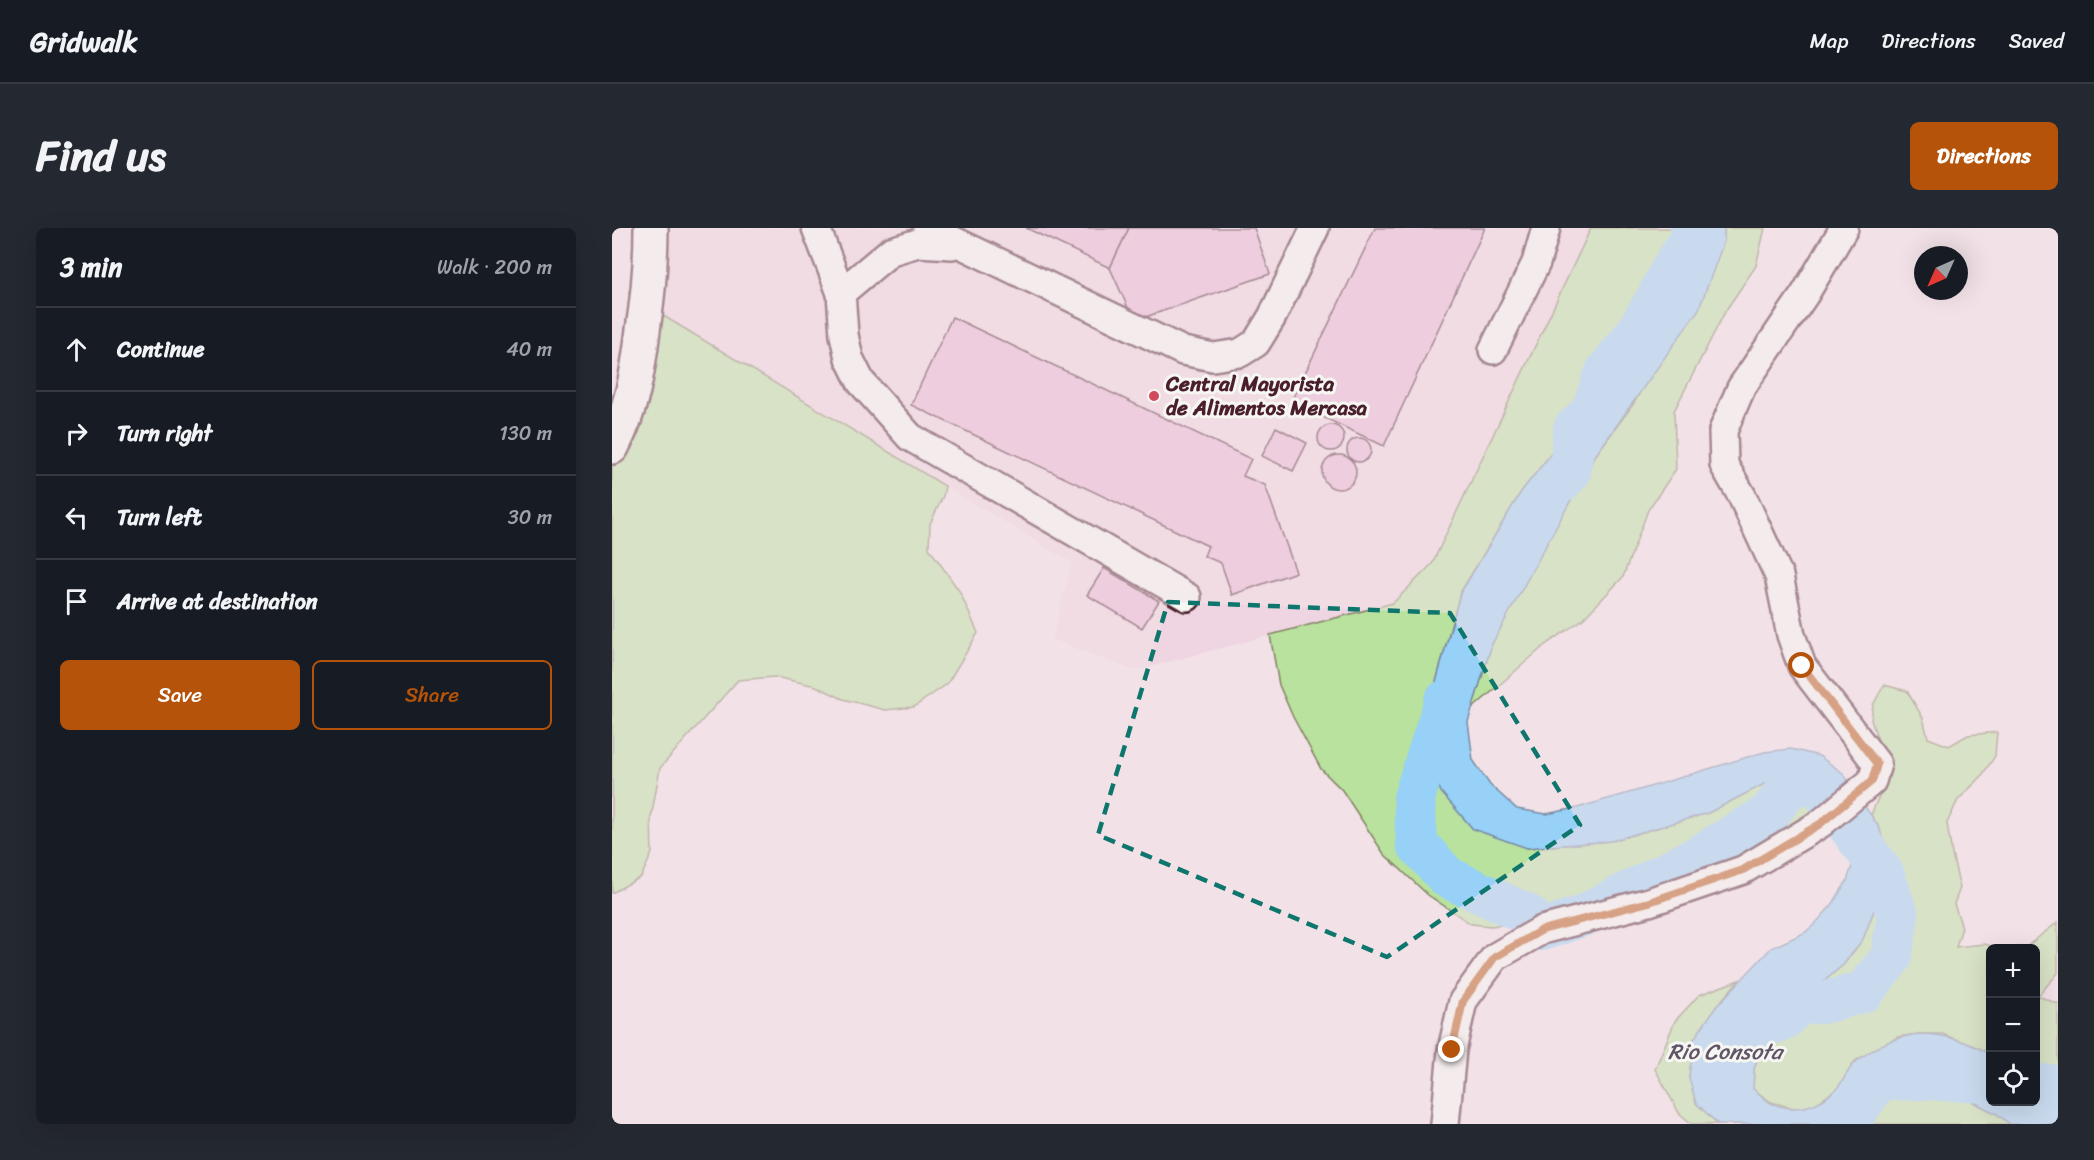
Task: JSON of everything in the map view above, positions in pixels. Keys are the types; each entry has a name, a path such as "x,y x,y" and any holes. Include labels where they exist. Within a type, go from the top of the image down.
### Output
{"highway":[{"path":"612,447 637,383 649,291 651,228"}],"street":[{"path":"816,228 841,293 844,335 849,358 861,382 910,437 1187,597"},
{"path":"927,228 1183,351 1213,357 1240,352 1256,342 1272,317 1315,228"},
{"path":"1493,350 1536,263 1546,228"},
{"path":"1445,1124 1452,1050 1463,1001 1495,957 1542,930 1649,902 1743,870 1820,824 1872,781 1877,764 1802,666 1791,635 1779,576 1742,496 1724,465 1723,431 1741,388 1805,294 1844,228"},
{"path":"841,293 891,251 918,243 962,246"}],"highlighted area":[{"path":"1168,602 1450,613 1580,825 1387,957 1098,835"}],"shaded area":[{"name":"Central Mayorista de Alimentos Mercasa","path":"651,228 1591,228 1432,564 1393,603 1134,671 1052,639 1072,563 647,306"}],"green space":[{"path":"1591,228 1682,228 1683,236 1673,267 1615,384 1554,450 1521,492 1460,593 1426,719 1527,848 1611,841 1708,813 1764,784 1818,785 1834,798 1743,870 1542,930 1520,923 1491,926 1471,924 1428,895 1384,854 1342,790 1321,769 1279,685 1270,635 1393,603 1432,564"},
{"path":"1724,228 1765,228 1756,266 1726,310 1674,411 1676,469 1648,510 1623,577 1583,619 1544,646 1472,709 1492,644 1509,611 1595,456 1634,403 1724,241"},
{"path":"647,306 945,486 943,496 930,524 929,548 960,592 978,633 947,684 914,707 885,710 843,699 816,686 775,677 738,680 660,768 651,818 652,853 641,877 612,893 612,447"},
{"path":"1884,685 1907,691 1923,718 1928,738 1949,746 1968,735 1997,732 1995,756 1981,777 1958,800 1947,823 1960,888 1954,904 1962,927 1956,947 1986,944 1986,1052 1942,1034 1898,1037 1855,1061 1838,1088 1813,1106 1797,1109 1771,1102 1753,1089 1754,1069 1762,1044 1799,1003 1844,964 1863,939 1876,905 1883,873 1880,829 1871,815 1889,772 1871,720 1873,705"},
{"path":"2058,922 2058,973 2040,994 2040,944 2030,944"},
{"path":"1739,980 1716,1007 1694,1040 1689,1077 1696,1103 1718,1124 1692,1124 1679,1113 1655,1069 1675,1021 1699,995"},
{"path":"2040,997 2058,1004 2058,1105 2040,1089"},
{"path":"1878,1080 1941,1085 1997,1114 2010,1124 1836,1124"}],"water":[{"name":"Rio Consota","path":"1682,228 1724,228 1724,241 1699,309 1595,456 1492,644 1468,722 1473,760 1490,785 1517,809 1546,814 1577,808 1764,752 1791,749 1819,756 1843,773 1880,829 1884,846 1883,873 1876,905 1863,939 1844,964 1799,1003 1762,1044 1754,1069 1753,1089 1769,1102 1780,1106 1799,1108 1807,1106 1831,1094 1854,1064 1874,1049 1906,1036 1939,1035 1972,1045 1986,1052 1986,1106 2040,1106 2040,1089 2058,1105 2058,1124 2010,1124 1997,1114 1941,1085 1878,1080 1836,1124 1718,1124 1696,1103 1689,1077 1694,1039 1716,1007 1771,948 1804,933 1815,924 1832,905 1847,881 1858,848 1834,798 1818,785 1764,784 1708,813 1611,841 1527,848 1473,829 1441,792 1427,756 1426,719 1460,594 1521,492 1554,450 1615,384 1673,267 1683,236"}],"building":[{"path":"1026,228 1129,228 1110,268"},
{"path":"1129,228 1254,228 1270,274 1134,321 1110,268"},
{"path":"1375,228 1485,228 1384,446 1291,402"},
{"path":"952,317 1251,459 1243,476 1265,485 1296,572 1232,595 1221,563 1204,556 1208,546 911,405"},
{"path":"1331,425 1340,429 1344,438 1340,447 1331,451 1322,447 1318,438 1322,429"},
{"path":"1276,427 1307,443 1293,471 1262,456"},
{"path":"1359,438 1368,441 1371,450 1368,459 1359,462 1350,459 1347,450 1350,441"},
{"path":"1339,455 1351,460 1356,472 1351,484 1339,489 1327,484 1322,472 1327,460"},
{"path":"1104,568 1159,601 1142,628 1087,595"}],"waterway":[{"path":"1562,481 1570,472 1574,429 1591,412 1606,372 1634,336 1658,296 1672,268 1693,236 1691,228"},
{"path":"1445,701 1414,798 1417,844 1447,877 1528,915 1542,930 1582,916 1699,856 1769,814 1792,784 1818,785 1883,873 1898,916 1891,958 1863,992 1823,1003 1799,1003 1783,1020 1740,1034 1733,1043"},
{"path":"1848,1124 1878,1080 1986,1082"},
{"path":"2040,1085 2053,1085 2058,1088"}],"place":[{"name":"Central Mayorista de Alimentos Mercasa","path":"1154,396"}],"route":[{"path":"1452,1050 1463,1001 1495,957 1542,930 1649,902 1743,870 1820,824 1872,781 1877,764 1802,666"}]}
